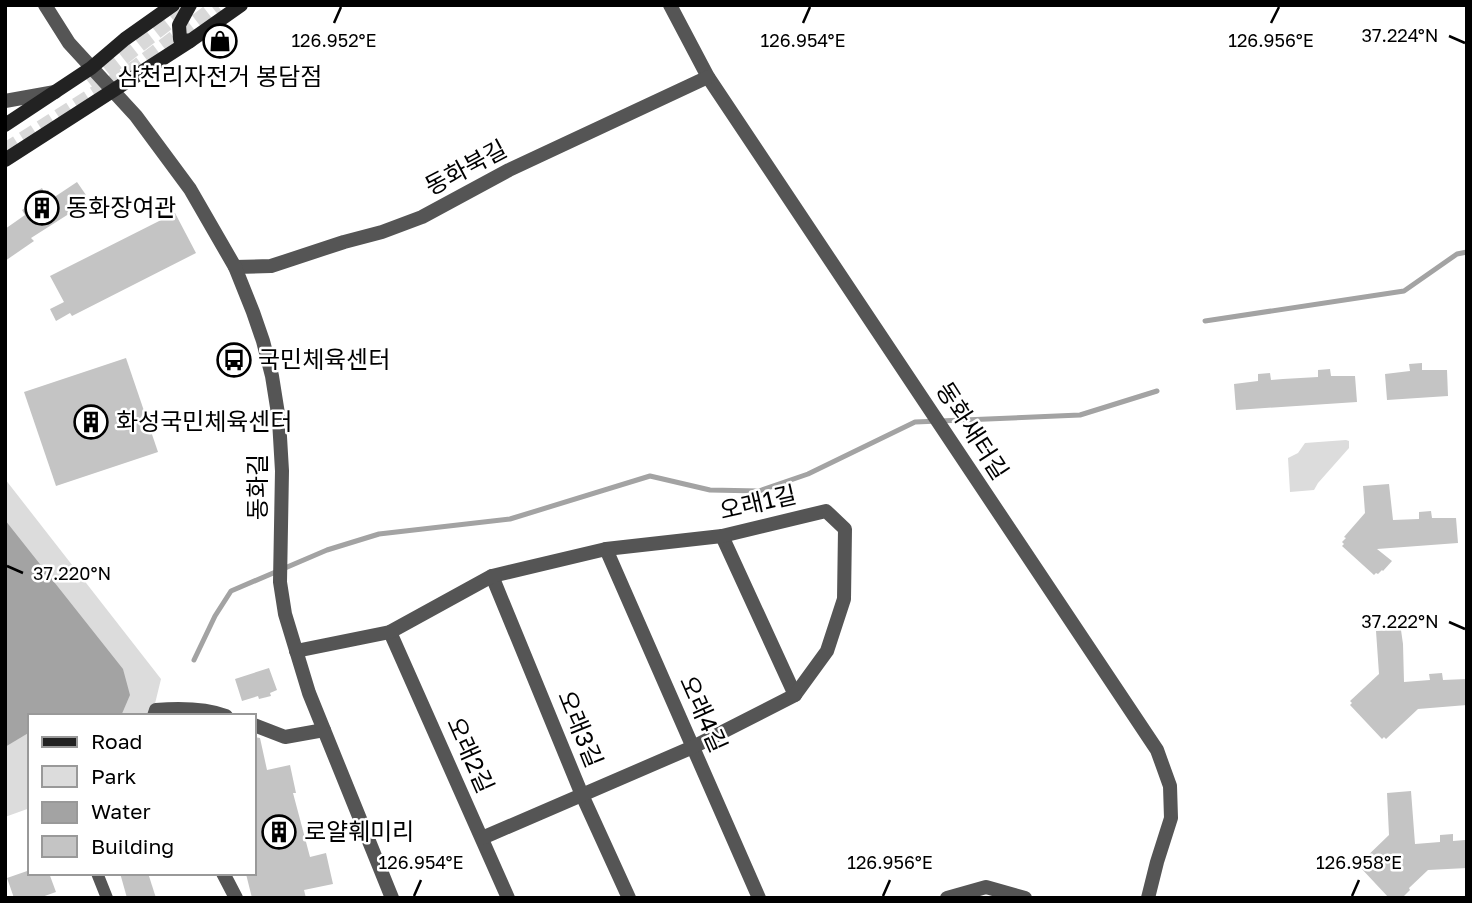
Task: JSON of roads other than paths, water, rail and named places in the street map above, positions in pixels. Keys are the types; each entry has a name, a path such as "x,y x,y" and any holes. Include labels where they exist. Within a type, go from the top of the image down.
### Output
{"main road":[{"path":"5,125 91,68 125,39 173,5"},
{"path":"190,5 179,25 180,39 190,41"},
{"path":"5,160 241,5"}],"street":[{"name":"동화길","path":"45,5 69,43 136,116 190,190 235,267 263,341 279,420 282,471 280,582 285,614 324,730 392,898"},
{"name":"동화새터길","path":"670,5 708,78 1157,750 1170,786 1171,818 1148,898"},
{"name":"동화북길","path":"235,267 271,266 422,217 509,170 708,78"},
{"path":"5,101 56,91"},
{"name":"오래1길","path":"296,652 390,632 492,576 606,549 722,536 825,511 845,529 844,599 827,651 795,695 693,747 482,838"},
{"path":"722,536 795,695"},
{"name":"오래4길","path":"606,549 758,898"},
{"name":"오래3길","path":"492,576 582,795 629,898"},
{"name":"오래2길","path":"390,632 508,898"},
{"path":"155,714 156,710 181,708 220,714"},
{"path":"256,727 285,737 324,730"},
{"path":"98,875 107,898"},
{"path":"224,875 236,898"},
{"path":"947,898 986,887 1025,898"}],"water":[{"path":"5,520 123,669 130,695 122,714 28,714 28,733 5,747"}],"waterway":[{"path":"1205,321 1404,291 1457,254 1467,252"},
{"path":"194,660 215,616 231,591 327,550 379,534 510,519 650,476 710,490 759,491 808,474 915,422 1080,415 1157,391"}],"tunnel":[{"path":"5,150 134,68 217,5"},
{"path":"90,84 190,6"}],"place":[{"name":"삼천리자전거 봉담점","path":"220,41"},
{"name":"동화장여관","path":"42,208"},
{"name":"국민체육센터","path":"234,360"},
{"name":"화성국민체육센터","path":"91,422"},
{"name":"로얄훼미리","path":"279,832"}]}
